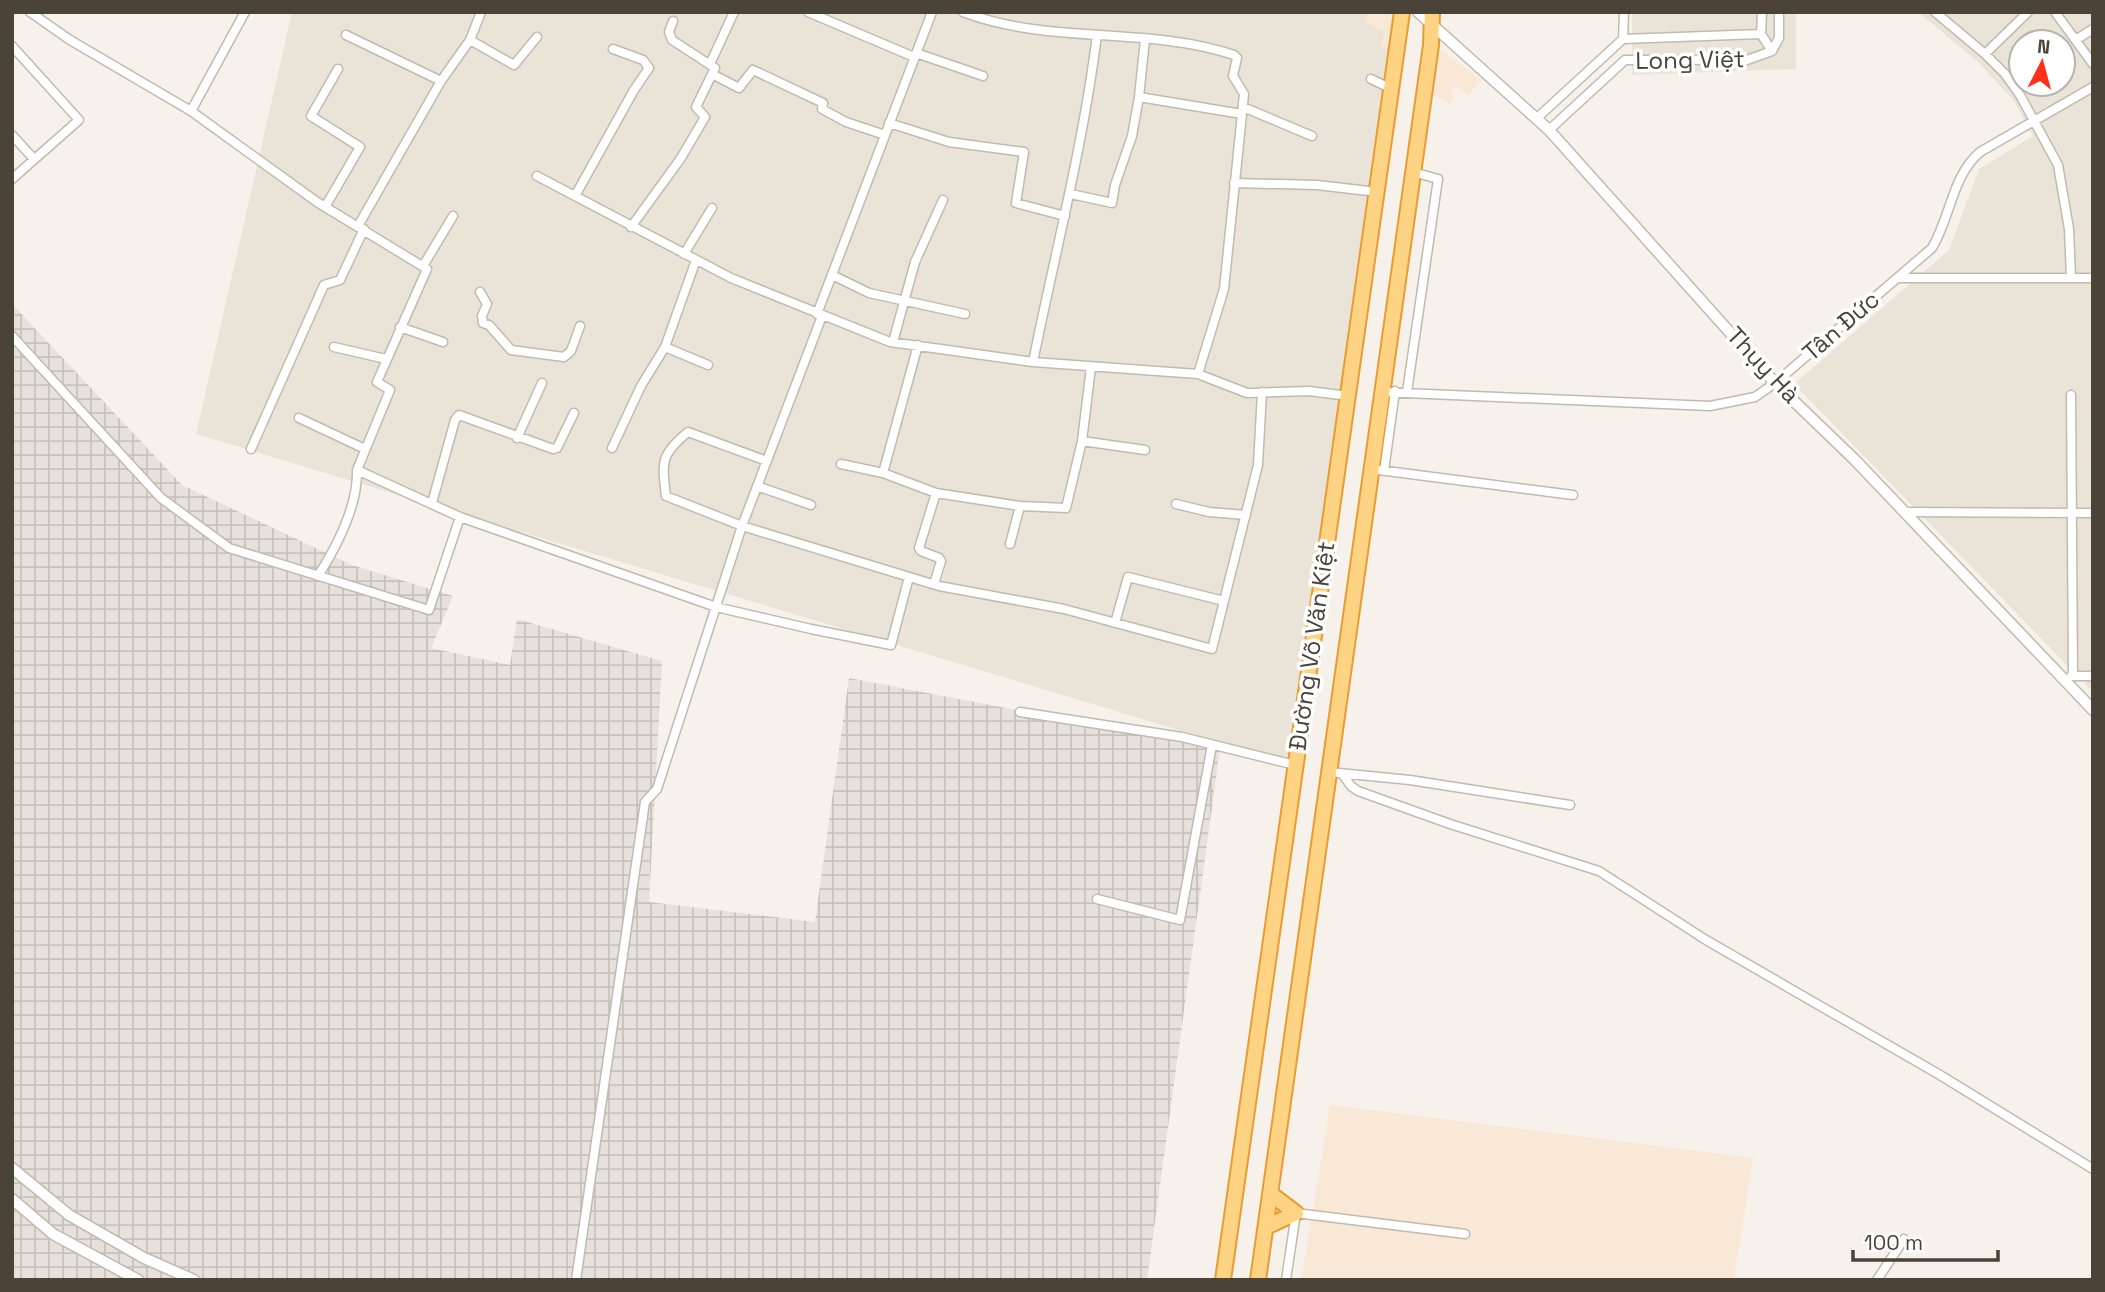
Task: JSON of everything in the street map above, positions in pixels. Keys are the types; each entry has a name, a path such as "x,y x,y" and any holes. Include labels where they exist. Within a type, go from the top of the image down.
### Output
{"highway":[{"name":"Đường Võ Văn Kiệt","path":"1223,1280 1402,12"},
{"name":"Đường Võ Văn Kiệt","path":"1258,1280 1271,1225 1299,990 1336,774 1378,470 1413,172 1431,45 1431,18"},
{"path":"1268,1280 1271,1225 1296,1213 1275,1197"}],"street":[{"path":"30,12 70,40 191,111 325,206 427,269 377,382 390,390 357,470 342,533 318,576"},
{"path":"191,111 245,12"},
{"path":"251,449 324,285 340,280 361,228 441,81 470,40 481,12"},
{"path":"710,64 734,12"},
{"path":"808,12 915,55 983,76"},
{"path":"576,1280 645,802 657,789 742,526 820,315 832,275 932,12"},
{"path":"963,12 1020,26 1145,39 1234,55 1237,58 1233,76 1244,94 1224,289 1198,374"},
{"name":"Thụy Hà","path":"1418,12 1431,18 1549,130 1776,383 1815,420 2093,710"},
{"path":"1623,12 1623,39"},
{"name":"Long Việt","path":"1537,118 1623,39 1761,34 1762,12"},
{"name":"Long Việt","path":"1549,130 1625,60 1747,60 1772,51 1779,38 1779,12"},
{"path":"1935,12 1985,54 2020,94 2058,165 2069,229 2071,277"},
{"path":"1985,54 2028,12"},
{"path":"2055,12 2068,28"},
{"path":"631,226 681,158 705,117 696,107 715,68 672,40 669,32 673,21"},
{"path":"2093,29 2077,39 2093,64"},
{"path":"1761,34 1772,51"},
{"path":"346,35 441,81"},
{"path":"1033,362 1071,194 1089,99 1097,35"},
{"path":"470,40 514,65 537,37"},
{"path":"1071,194 1112,203 1115,185 1132,136 1145,39"},
{"path":"12,46 79,120 12,179"},
{"path":"575,196 649,68 643,60 613,49"},
{"path":"325,206 360,147 311,116 338,69"},
{"path":"712,74 740,88 753,70 823,103 821,108 846,122 885,135"},
{"path":"1371,79 1392,89"},
{"name":"Tân Đức","path":"1388,391 1710,406 1755,397 1776,383 1932,247 1942,232 1962,171 1971,160 2093,87"},
{"path":"1139,97 1242,111 1311,136"},
{"path":"889,123 949,142 1024,152 1016,203 1065,216"},
{"path":"12,135 34,159"},
{"path":"1407,392 1438,179 1413,172"},
{"path":"537,176 731,278 893,342 991,358 1198,374 1247,393 1309,391 1348,396"},
{"path":"1234,183 1317,185 1377,192"},
{"path":"893,342 915,262 943,200"},
{"path":"684,254 712,208"},
{"path":"423,266 453,216"},
{"path":"612,448 641,386 665,347 696,260"},
{"path":"832,275 869,293 965,314"},
{"path":"1898,278 2093,278"},
{"path":"480,292 486,300 483,323 489,325 511,350 564,357 571,351 580,326"},
{"path":"400,327 443,342"},
{"path":"12,336 161,498 229,548 429,610 460,517"},
{"path":"883,473 918,345"},
{"path":"334,347 386,359"},
{"path":"665,347 708,365"},
{"path":"841,464 883,473 936,493 1020,506 1066,508 1082,441 1091,367"},
{"path":"517,438 542,383"},
{"path":"767,461 688,432 673,444 662,464 666,496 742,526 909,577 1064,609 1212,649 1258,465 1262,392"},
{"path":"2071,395 2073,676"},
{"path":"432,503 455,420 459,415 553,449 557,448 574,414"},
{"path":"299,418 365,449"},
{"path":"1082,441 1145,450"},
{"path":"357,470 460,517 716,607 891,645 909,577"},
{"path":"1378,470 1573,495"},
{"path":"757,486 811,505"},
{"path":"934,584 941,561 919,548 936,493"},
{"path":"1176,505 1209,512 1246,515"},
{"path":"1010,544 1020,506"},
{"path":"1904,512 2093,513"},
{"path":"1115,623 1128,577 1224,601"},
{"path":"2059,676 2093,676"},
{"path":"1020,712 1145,730 1295,765"},
{"path":"1097,899 1180,920 1212,745"},
{"path":"1336,774 1410,780 1570,806"},
{"path":"1336,774 1358,790 1450,824 1598,872 1706,940 1940,1074 2093,1170"},
{"path":"12,1168 69,1215 144,1258 194,1280"},
{"path":"12,1199 53,1234 138,1280"},
{"path":"1286,1280 1296,1213 1465,1234"},
{"path":"1877,1280 1904,1239"}],"shaded area":[{"path":"292,12 1394,12 1295,765 196,434"},
{"path":"1369,12 1383,12 1400,19 1395,51 1380,46 1385,32 1365,22"},
{"path":"1632,12 1796,12 1796,69 1632,75"},
{"path":"1918,12 2093,12 2093,692 1794,384 1949,250 1979,169 2033,136 2011,98 2077,98 2077,28 2007,28 2007,93 1978,62"},
{"path":"1437,47 1481,80 1468,96 1456,86 1449,103 1426,92"},
{"path":"12,304 182,485 352,565 453,596 431,648 510,665 517,619 662,661 649,902 815,922 849,678 1220,749 1147,1280 12,1280"},
{"path":"1330,1105 1753,1158 1734,1280 1301,1280"}]}
